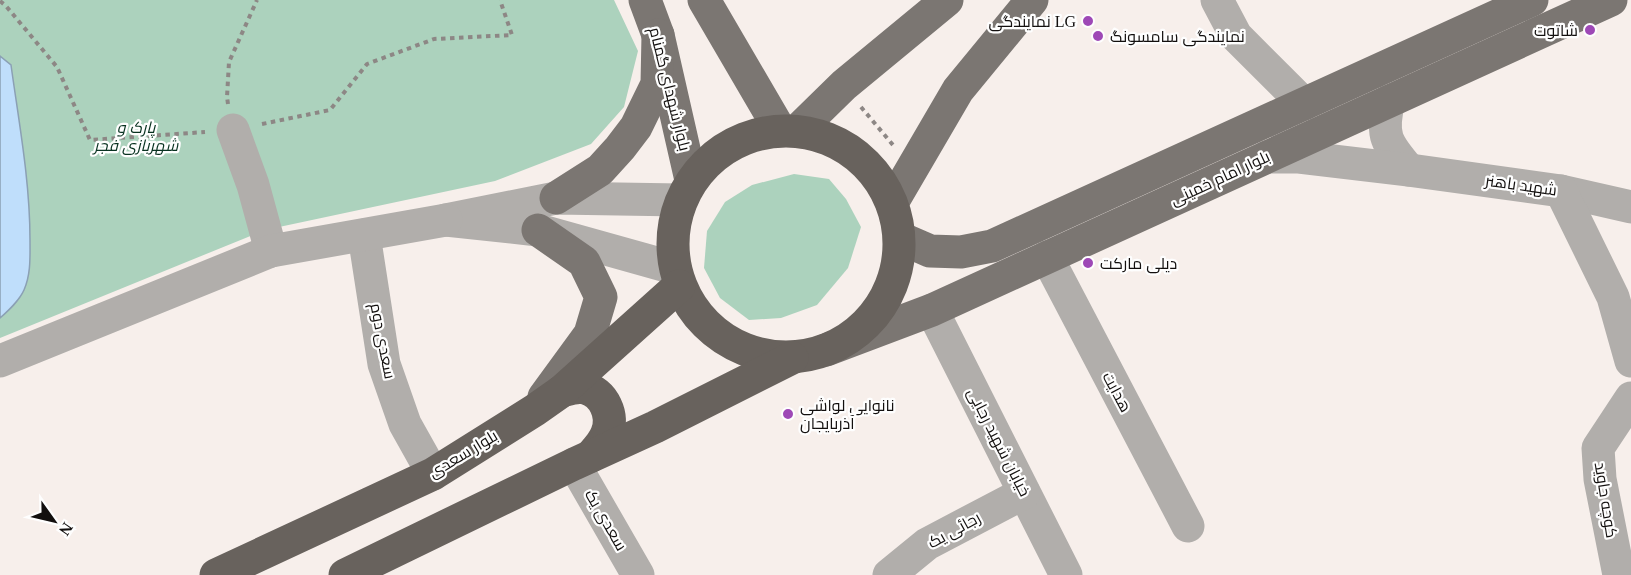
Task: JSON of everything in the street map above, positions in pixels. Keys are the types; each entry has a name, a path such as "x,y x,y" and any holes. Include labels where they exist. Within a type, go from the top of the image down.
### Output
{"highway":[{"path":"345,575 656,427 792,358 826,350 857,333 881,306 896,273 900,238 892,203 878,176 855,153 828,138 789,130 746,137 715,154 686,190 674,222 672,245 677,277 697,316 724,340 756,355 792,358"},
{"name":"بلوار سعدی","path":"216,575 433,474 535,410 562,391 677,277"},
{"path":"562,391 575,387 585,388 596,393 608,410 610,421 603,442 583,460"}],"main road":[{"name":"بلوار شهدای گمنام","path":"645,0 658,35 686,190"},
{"path":"704,0 789,130 947,0"},
{"path":"892,203 958,90 1032,0"},
{"name":"بلوار امام خمینی","path":"900,238 930,251 961,252 992,246 1532,0"},
{"name":"بلوار امام خمینی","path":"826,350 932,310 1611,0"},
{"path":"556,198 600,170 636,127 657,84 658,35"},
{"path":"1348,84 1376,107"},
{"path":"1293,109 1296,143"},
{"path":"535,410 590,334 601,297 584,262 538,231"}],"street":[{"path":"1216,0 1236,36 1293,109"},
{"path":"1376,107 1384,118 1386,136 1392,151 1409,170"},
{"path":"233,130 253,185 272,251"},
{"name":"شهید باهنر","path":"1267,157 1299,157 1409,170 1561,191 1631,207"},
{"path":"0,361 272,251 556,198 686,190"},
{"path":"1561,191 1613,297 1631,362"},
{"path":"446,220 538,231 677,277"},
{"name":"سعدی دوم","path":"364,235 384,364 405,424 433,474"},
{"name":"هدایت","path":"1047,257 1188,526"},
{"name":"خیابان شهید رجایی","path":"932,310 1066,575"},
{"name":"کوچه جاوید","path":"1619,575 1600,479 1598,447 1631,398"},
{"name":"سعدی یک","path":"583,460 638,575"},
{"name":"رجائی یک","path":"889,575 927,544 1024,492"}],"path":[{"path":"233,130 227,98 229,62 257,0"},
{"path":"0,1 57,67 90,140 233,130 330,110 367,64 434,39 512,35 500,0"},
{"path":"844,85 912,169"}],"green space":[{"name":"پارک و شهربازی فجر","path":"0,0 614,0 638,51 624,107 591,144 495,181 265,230 0,338"},
{"path":"794,174 829,179 846,199 861,227 848,268 817,305 781,318 749,320 720,298 704,268 707,231 725,202 752,185"}],"water":[{"path":"0,56 11,65 21,130 30,218 30,253 29,272 24,290 17,302 0,318"}],"place":[{"name":"نمایندگی LG","path":"1088,21"},
{"name":"شاتوت","path":"1590,30"},
{"name":"نمایندگی سامسونگ","path":"1098,36"},
{"name":"دیلی مارکت","path":"1088,263"},
{"name":"نانوایی لواشی آذربایجان","path":"788,414"}]}
